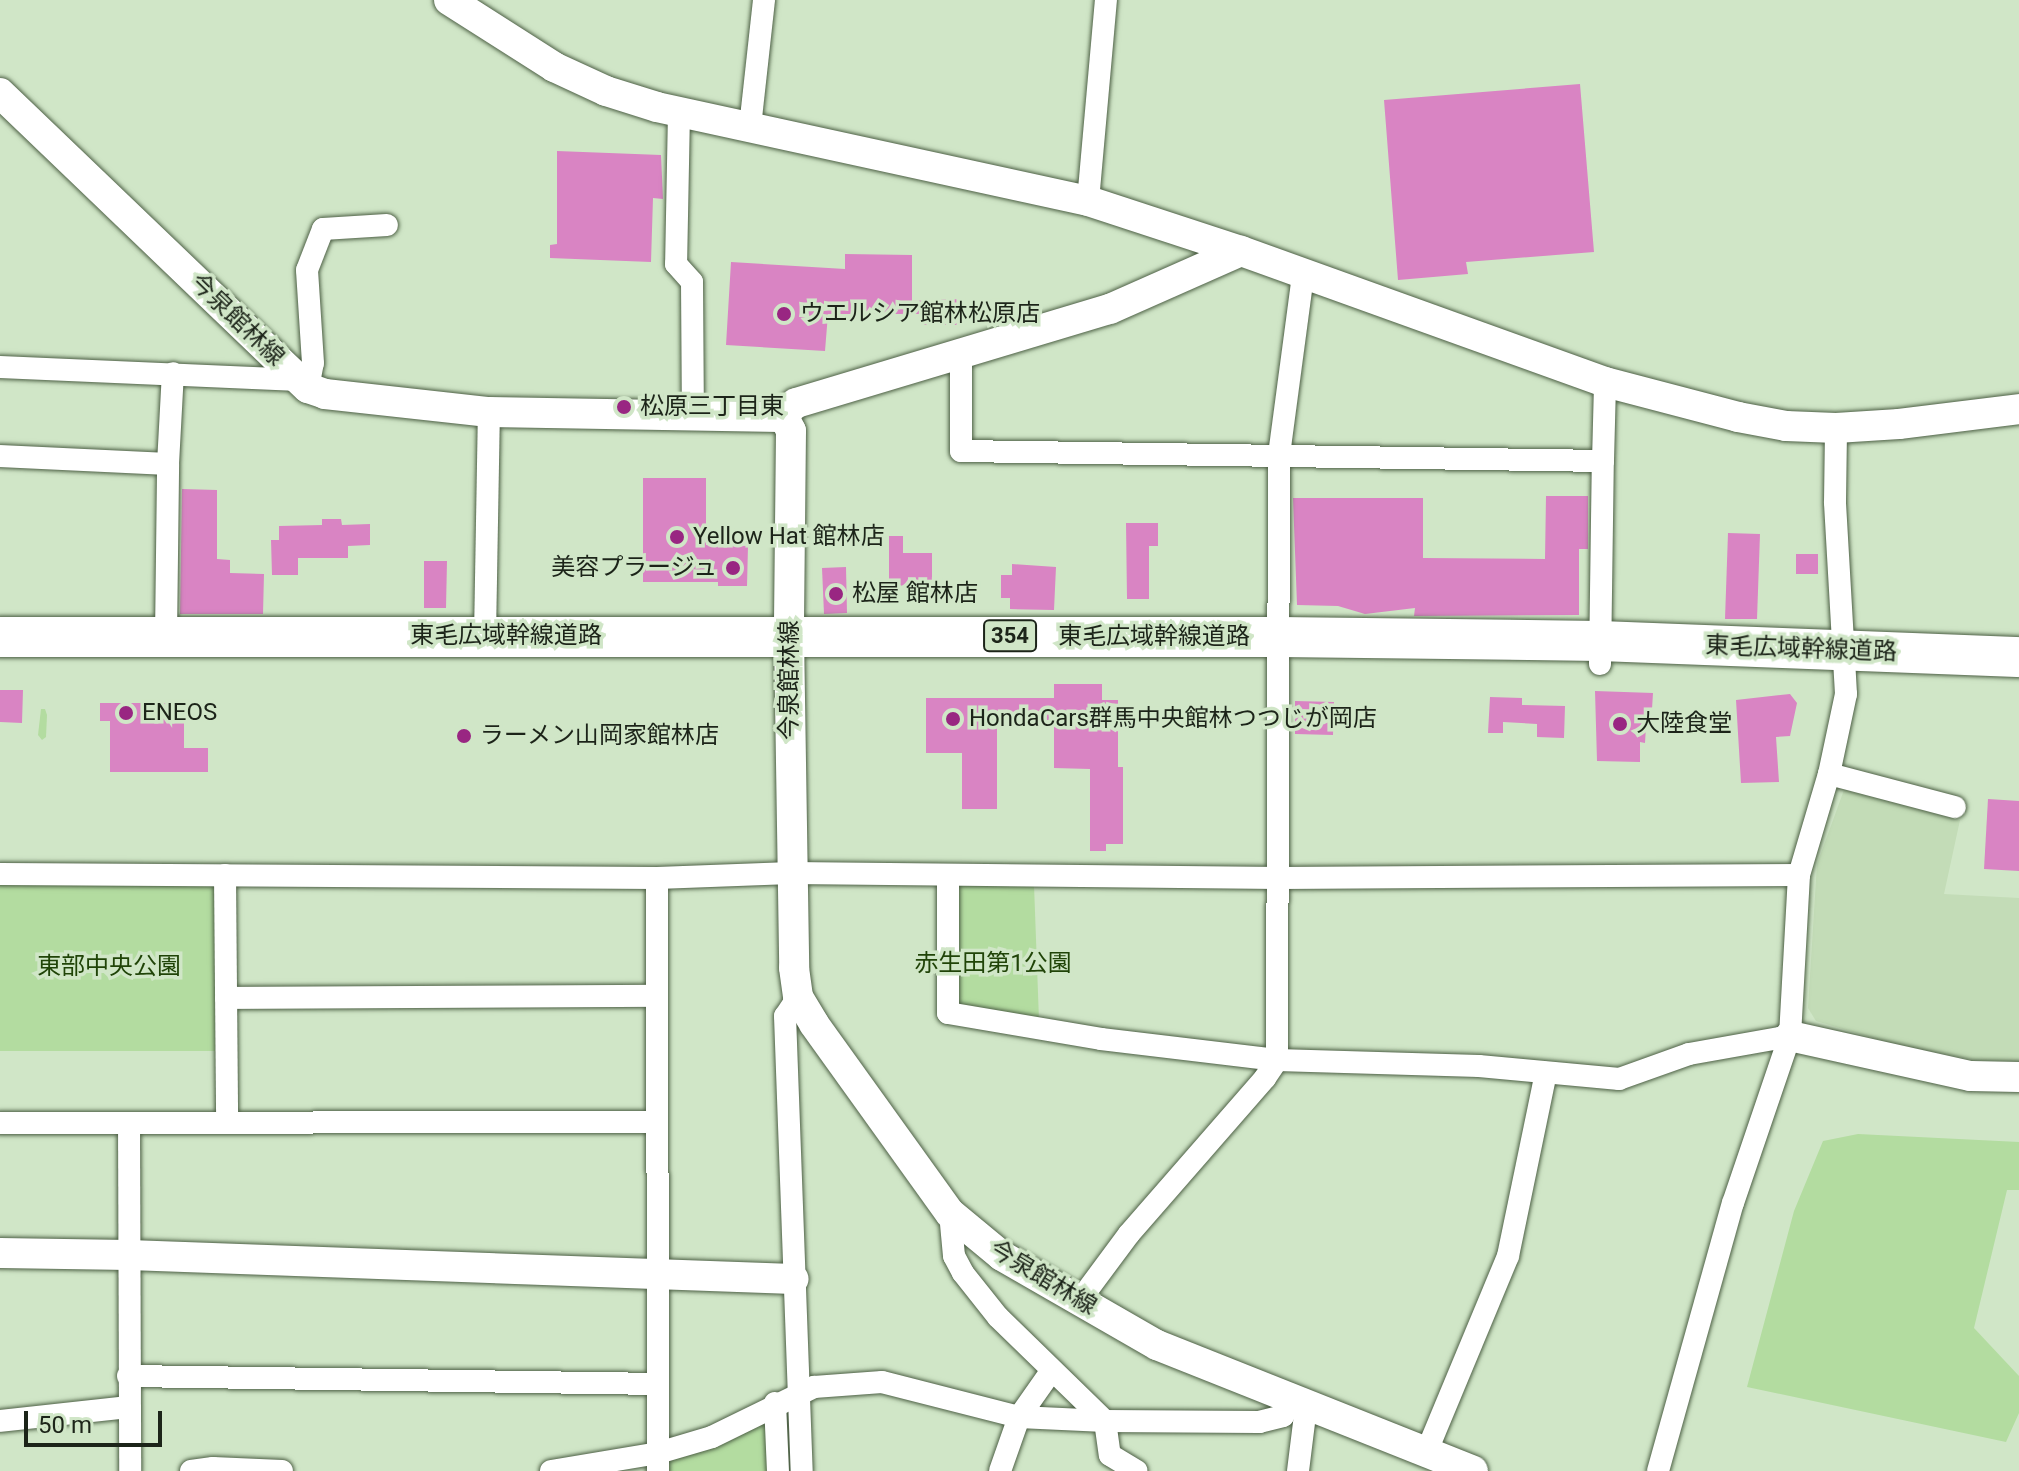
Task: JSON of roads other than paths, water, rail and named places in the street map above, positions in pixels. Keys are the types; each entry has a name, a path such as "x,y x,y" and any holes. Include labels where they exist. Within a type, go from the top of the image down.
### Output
{"highway":[{"name":"東毛広域幹線道路","path":"0,637 485,636 789,648"},
{"name":"東毛広域幹線道路","path":"0,661 789,648 1279,649 1600,653 1844,661 2019,657"},
{"name":"東毛広域幹線道路","path":"1844,661 2019,679"}],"street":[{"path":"449,0 554,67 606,91 679,112 1088,201 1241,251 1605,382 1738,417 1786,426 1836,428 1899,424 2019,409"},
{"path":"750,127 764,0"},
{"path":"1088,201 1106,0"},
{"name":"今泉館林線","path":"0,93 303,384"},
{"path":"679,112 676,264 692,282 693,417"},
{"path":"303,384 313,363 307,270 323,229 387,225"},
{"path":"0,367 173,373 303,384 325,394 489,412 780,417 796,403 1110,309 1241,251"},
{"path":"1080,1300 1129,1234 1265,1078 1277,1060 1279,455 1303,275"},
{"path":"961,352 961,451 1603,461"},
{"path":"166,637 168,464 173,373"},
{"path":"1600,653 1605,382"},
{"path":"485,636 489,412"},
{"name":"今泉館林線","path":"780,417 791,431 791,873 798,997 950,1213 1002,1256 1157,1345 1298,1404 1473,1471"},
{"path":"1658,1471 1733,1203 1790,1036 1799,875 1829,774 1844,661 1835,502 1836,428"},
{"path":"0,456 168,464"},
{"path":"1829,774 1955,807"},
{"path":"0,874 657,878 791,873 1279,878 1799,875"},
{"path":"225,875 227,1121"},
{"path":"948,877 948,1013 1101,1039 1277,1060 1479,1066 1619,1079 1689,1054 1790,1036 1971,1076 2019,1077"},
{"path":"657,878 658,1462"},
{"path":"226,998 657,996"},
{"path":"798,997 785,1016 802,1471"},
{"path":"1426,1453 1508,1256 1546,1073"},
{"path":"0,1123 657,1122"},
{"path":"129,1123 130,1471"},
{"path":"950,1213 954,1256 963,1273 998,1317 1105,1421 1110,1455 1137,1471"},
{"path":"0,1253 658,1272 794,1279"},
{"path":"1000,1471 1019,1417 1052,1370"},
{"path":"128,1376 658,1384"},
{"path":"551,1471 658,1462 775,1403 814,1387 882,1382 1019,1417 1105,1421 1259,1422 1283,1416 1298,1404"},
{"path":"775,1403 778,1471"},
{"path":"1298,1404 1298,1471"},
{"path":"0,1421 129,1407"},
{"path":"191,1471 213,1468 282,1471"}],"place":[{"name":"ウエルシア館林松原店","path":"784,314"},
{"name":"松原三丁目東","path":"624,407"},
{"name":"Yellow Hat 館林店","path":"677,537"},
{"name":"美容プラージュ","path":"733,568"},
{"name":"松屋 館林店","path":"836,594"},
{"name":"ENEOS","path":"126,713"},
{"name":"HondaCars群馬中央館林つつじが岡店","path":"953,719"},
{"name":"大陸食堂","path":"1620,724"},
{"name":"ラーメン山岡家館林店","path":"464,736"}],"park label":[{"name":"赤生田第1公園","path":"993,964"},
{"name":"東部中央公園","path":"109,967"}]}
